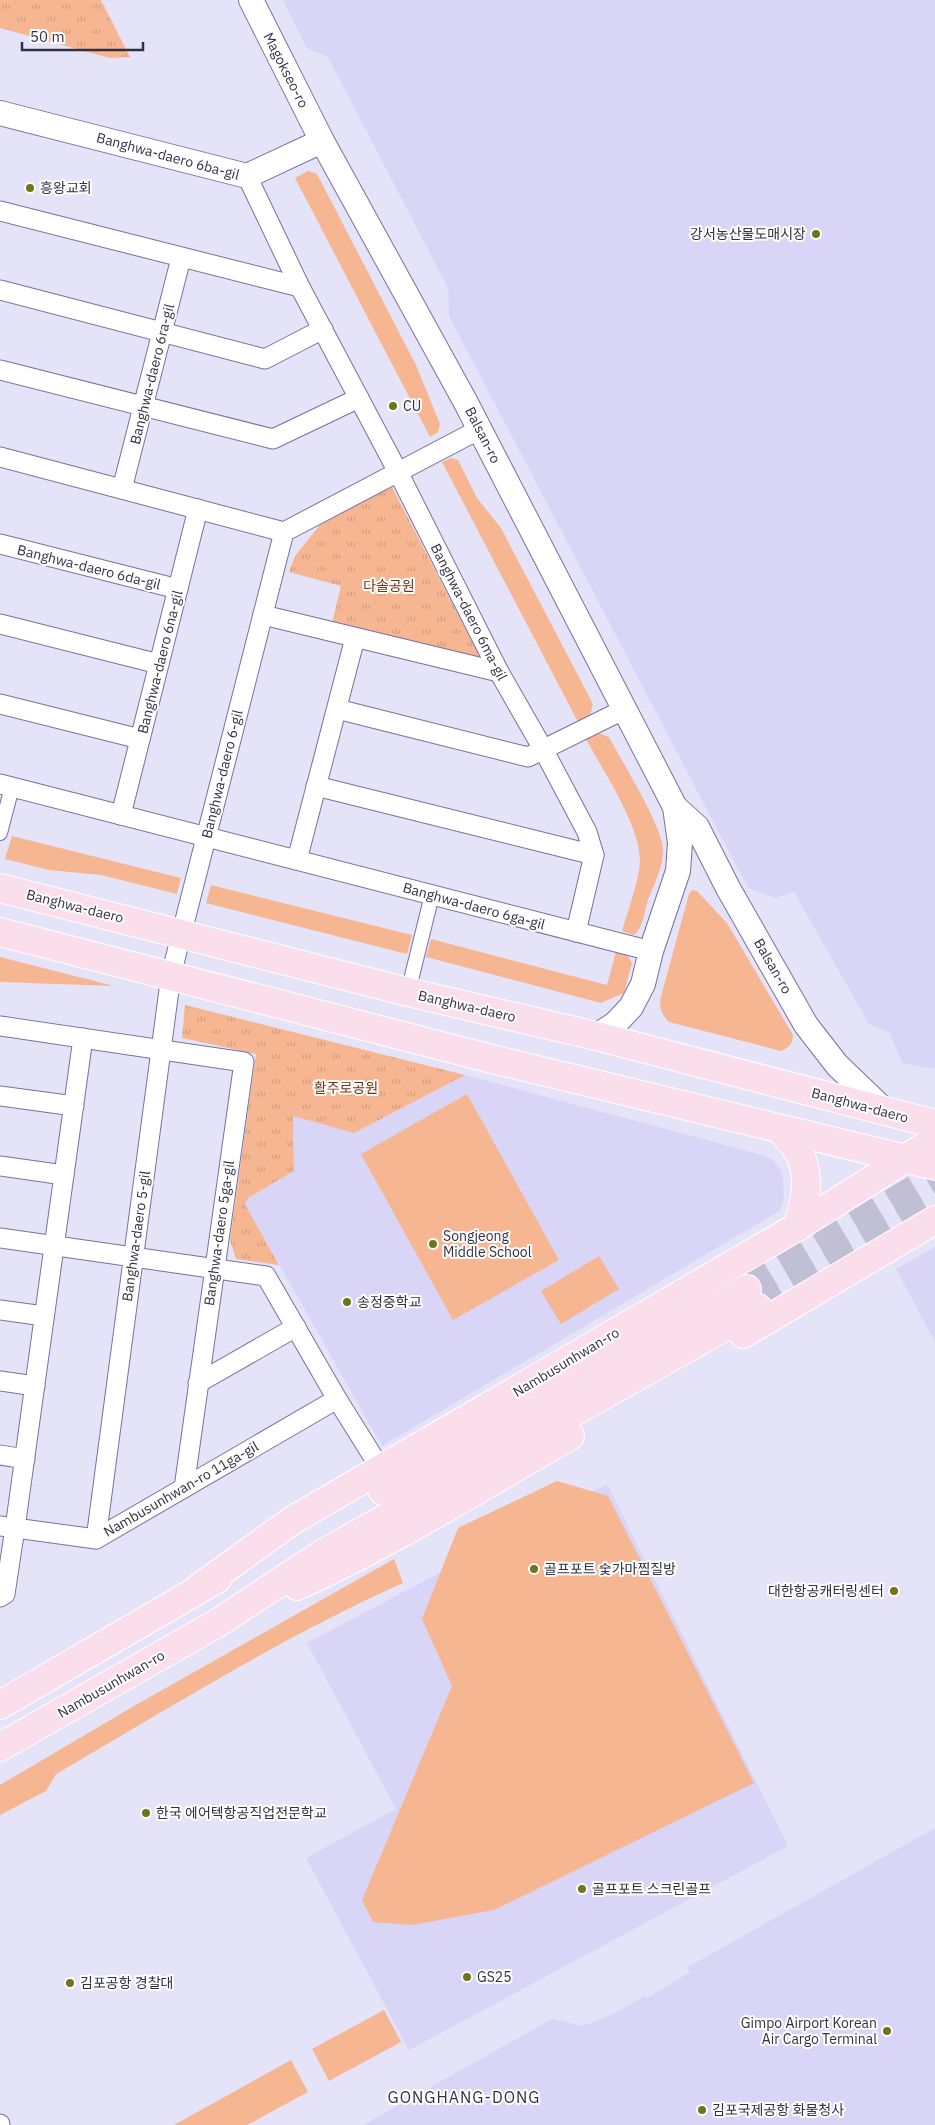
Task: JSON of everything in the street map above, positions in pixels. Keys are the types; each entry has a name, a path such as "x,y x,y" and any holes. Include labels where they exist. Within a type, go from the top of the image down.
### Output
{"main road":[{"name":"Banghwa-daero","path":"0,888 408,992 596,1036 935,1124"},
{"path":"0,932 488,1058 902,1160 935,1166"},
{"path":"781,1130 800,1154 807,1183 805,1203 797,1226"},
{"name":"Nambusunhwan-ro","path":"200,1587 294,1520 382,1471 797,1226 935,1140"},
{"name":"Nambusunhwan-ro","path":"221,1621 335,1569 392,1538 639,1396 935,1220"},
{"name":"Nambusunhwan-ro","path":"0,1747 221,1621 322,1554 752,1298 302,1536 200,1587 11,1699"},
{"path":"11,1699 40,1724"}],"street":[{"name":"Magokseo-ro","path":"251,0 322,141"},
{"name":"Banghwa-daero 6ba-gil","path":"0,112 247,176 300,287 398,472"},
{"path":"247,176 322,141"},
{"name":"Balsan-ro","path":"322,141 480,429 675,807 680,843 678,871 651,951 643,984 631,1007 615,1024 596,1036"},
{"path":"0,210 300,287"},
{"name":"Banghwa-daero 6ra-gil","path":"122,489 181,258"},
{"path":"0,290 265,359 322,329"},
{"path":"0,370 273,439 359,398"},
{"path":"0,457 284,532 480,429"},
{"name":"Banghwa-daero 6ma-gil","path":"398,472 499,672 577,810 587,832 594,855"},
{"name":"Banghwa-daero 6na-gil","path":"121,815 198,509"},
{"name":"Banghwa-daero 6-gil","path":"180,933 284,532"},
{"name":"Banghwa-daero 6da-gil","path":"0,544 178,589"},
{"path":"263,615 499,672"},
{"path":"0,624 159,664"},
{"path":"297,860 356,638"},
{"path":"0,704 140,739"},
{"path":"337,709 528,757 625,709"},
{"path":"0,833 6,786 206,836"},
{"path":"316,786 594,855 576,932"},
{"name":"Balsan-ro","path":"675,807 697,827 728,888 806,1025 836,1065 887,1113"},
{"name":"Banghwa-daero 6ga-gil","path":"206,836 651,951"},
{"path":"408,992 432,895"},
{"name":"Banghwa-daero 5-gil","path":"96,1539 171,975 180,933"},
{"path":"0,1026 161,1050"},
{"path":"0,1597 5,1594 8,1527 25,1459 83,1038"},
{"name":"Banghwa-daero 5ga-gil","path":"161,1050 244,1062 184,1488"},
{"path":"0,1096 74,1106"},
{"path":"0,1166 64,1175"},
{"path":"0,1238 266,1276 337,1399 382,1471"},
{"path":"0,1310 44,1316"},
{"path":"198,1383 296,1327"},
{"path":"0,1381 35,1386"},
{"name":"Nambusunhwan-ro 11ga-gil","path":"8,1527 96,1539 337,1399"},
{"path":"0,1455 25,1459"}],"shaded area":[{"path":"283,0 935,0 935,1069 902,1063 890,1033 869,1024 794,892 775,898 748,888 449,316 448,288 328,57 307,48"},
{"name":"Songjeong Middle School","path":"465,1075 762,1155 772,1159 779,1167 783,1177 784,1200 779,1211 382,1446 245,1204 248,1198 294,1171 293,1115 354,1133"},
{"path":"935,1247 935,1342 896,1269"},
{"path":"607,1484 788,1846 409,2050 306,1858 396,1809 307,1643"},
{"path":"935,1828 935,2125 363,2125 552,2019 583,2026 613,2014 645,1996 647,1998 690,1972 688,1967"}],"green space":[{"path":"0,0 101,0 130,57 110,58 0,28"},
{"path":"308,171 317,174 416,365 440,424 438,432 430,437 295,178"},
{"path":"451,458 458,460 477,498 501,528 593,704 590,716 578,722 442,462"},
{"name":"다솔공원","path":"392,487 480,657 332,623 341,586 289,572 295,556 327,516"},
{"path":"598,733 609,737 656,824 663,848 662,861 648,900 642,924 634,935 622,931 638,876 640,861 638,847 634,831 619,798 586,739"},
{"path":"12,836 181,878 177,894 101,875 49,870 5,859"},
{"path":"211,885 412,935 407,954 206,903"},
{"path":"692,890 697,891 727,923 793,1035 790,1045 781,1051 669,1022 663,1014 660,1000 689,894"},
{"path":"431,939 607,985 616,952 628,956 632,963 624,993 601,1003 426,957"},
{"path":"0,957 114,986 0,982"},
{"name":"활주로공원","path":"185,1005 465,1075 354,1133 293,1116 294,1171 248,1198 245,1204 279,1265 236,1259 230,1240 256,1054 182,1038"},
{"path":"467,1094 559,1260 453,1320 361,1154"},
{"path":"599,1256 619,1289 561,1324 541,1291"},
{"path":"557,1481 608,1496 754,1783 494,1910 412,1925 373,1922 362,1900 452,1686 422,1619 458,1528"},
{"path":"394,1559 403,1583 314,1626 227,1674 56,1774 46,1791 0,1815 0,1785 134,1706"},
{"path":"384,2010 401,2042 329,2081 312,2049"},
{"path":"291,2060 308,2092 247,2125 174,2125"}],"tunnel":[{"path":"747,1289 935,1177"},
{"path":"758,1308 935,1203"}],"place":[{"name":"흥왕교회","path":"30,188"},
{"name":"강서농산물도매시장","path":"816,234"},
{"name":"CU","path":"393,406"},
{"name":"Songjeong Middle School","path":"433,1244"},
{"name":"송정중학교","path":"347,1302"},
{"name":"골프포트 숯가마찜질방","path":"534,1569"},
{"name":"대한항공캐터링센터","path":"894,1591"},
{"name":"한국 에어텍항공직업전문학교","path":"146,1813"},
{"name":"골프포트 스크린골프","path":"582,1889"},
{"name":"GS25","path":"467,1977"},
{"name":"김포공항 경찰대","path":"70,1983"},
{"name":"Gimpo Airport Korean Air Cargo Terminal","path":"887,2031"},
{"name":"김포국제공항 화물청사","path":"702,2110"}],"district":[{"name":"GONGHANG-DONG","path":"464,2097"}]}
